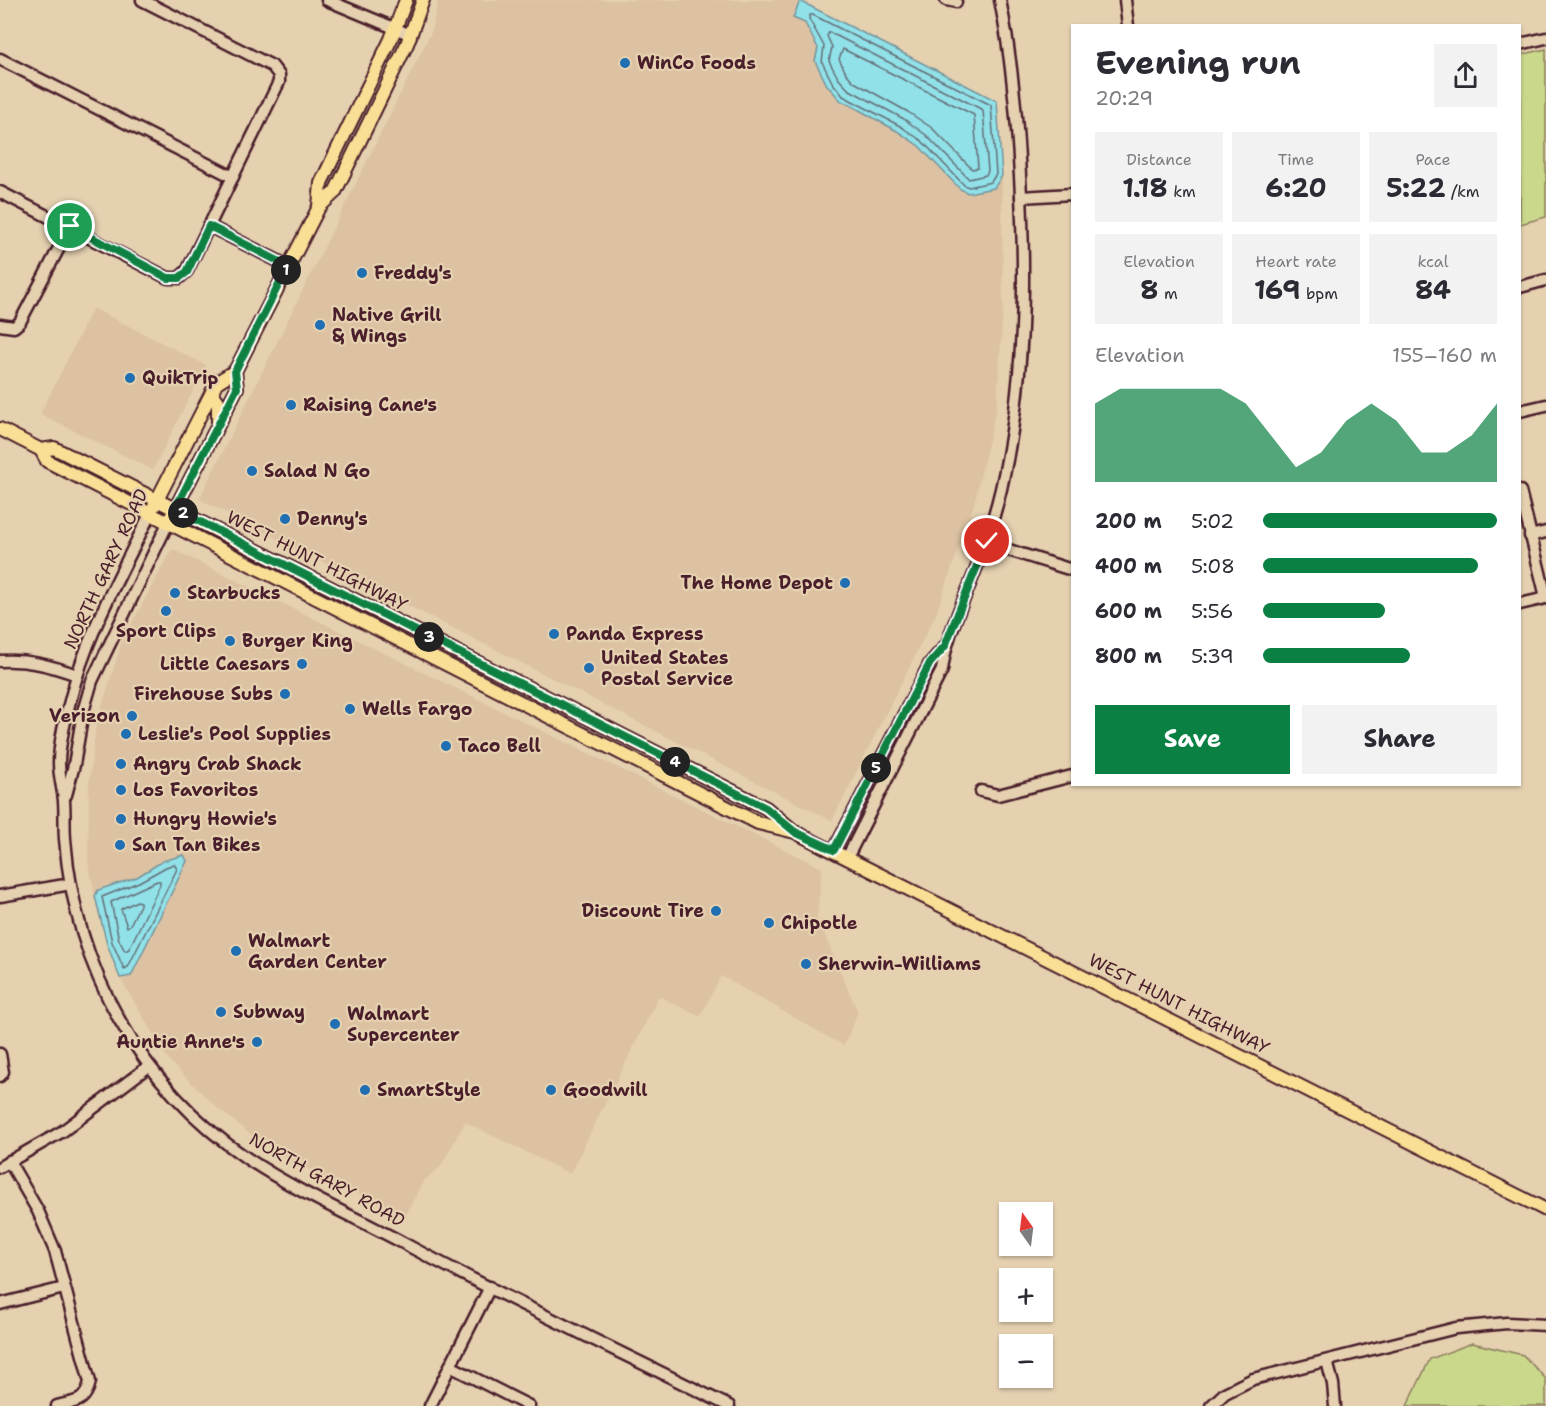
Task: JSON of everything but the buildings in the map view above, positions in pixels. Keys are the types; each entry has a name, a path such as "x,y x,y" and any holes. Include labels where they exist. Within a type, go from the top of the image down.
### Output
{"main road":[{"name":"NORTH GARY ROAD","path":"319,207 321,183 396,29 406,0"},
{"name":"NORTH GARY ROAD","path":"150,514 217,382 235,371 319,207 335,192 411,35 423,0"},
{"name":"NORTH GARY ROAD","path":"168,523 237,388 235,371"},
{"path":"212,393 218,401 218,425"},
{"name":"WEST HUNT HIGHWAY","path":"0,429 41,450 47,461 758,823 795,832 848,856 1546,1210"},
{"name":"WEST HUNT HIGHWAY","path":"41,450 54,448 660,754 766,808 795,832"},
{"path":"654,769 660,754"}],"street":[{"path":"0,192 168,278 179,278 187,272 279,82 279,75 272,66 142,0"},
{"path":"327,0 411,35"},
{"path":"848,856 942,670 945,646 987,541 1001,489 1019,389 1024,324 1021,197 1014,83 1000,0"},
{"path":"1125,0 1128,24"},
{"path":"1521,44 1546,38"},
{"path":"0,59 233,177"},
{"path":"1021,197 1071,194"},
{"path":"0,325 14,327 20,322 70,226"},
{"path":"209,226 288,266"},
{"path":"1521,287 1546,280"},
{"path":"1521,411 1546,405"},
{"path":"1521,496 1546,598 1521,604"},
{"name":"NORTH GARY ROAD","path":"150,514 99,618 78,675 70,700 59,763 75,909 96,974 128,1035 149,1066 194,1116 224,1142 251,1161 301,1191 729,1406"},
{"name":"NORTH GARY ROAD","path":"64,801 92,681 100,660 168,523"},
{"path":"1530,536 1546,532"},
{"path":"987,541 1071,570"},
{"path":"834,850 930,663 945,646"},
{"path":"0,661 38,663 78,675"},
{"path":"981,791 998,795 1071,776"},
{"path":"0,896 71,884"},
{"path":"0,1054 2,1074"},
{"path":"57,1406 80,1400 87,1394 90,1382 55,1251 47,1231 4,1164 63,1131 149,1066"},
{"path":"430,1406 490,1287"},
{"path":"0,1304 64,1288"},
{"path":"1210,1406 1225,1393 1253,1379 1456,1328 1507,1323 1546,1325"},
{"path":"1327,1361 1333,1384 1335,1406"},
{"path":"450,1366 529,1406"}],"shaded area":[{"path":"438,0 798,0 997,101 1002,176 1003,308 997,405 974,504 936,614 832,821 199,499 432,30"},
{"path":"93,308 206,365 153,470 40,414"},
{"path":"172,549 822,868 817,918 858,1012 844,1046 721,976 700,1017 659,996 570,1174 465,1122 441,1166 425,1180 405,1217 295,1162 254,1137 216,1107 169,1061 120,978 107,944 88,861 89,783 96,725 122,641"}],"green space":[{"path":"1546,49 1546,217 1521,224 1521,55"},
{"path":"1472,1343 1523,1355 1546,1379 1546,1406 1407,1406 1430,1359"}],"water":[{"path":"800,1 997,101 1002,176 994,188 968,193 960,189 919,146 897,131 841,101 827,85 815,61 818,48 805,23 793,18"},
{"path":"184,855 187,861 131,976 120,978 107,944 95,896 98,890 137,877 163,861"}],"place":[{"name":"WinCo Foods","path":"625,63"},
{"name":"Freddy's","path":"362,273"},
{"name":"Native Grill & Wings","path":"320,325"},
{"name":"QuikTrip","path":"130,378"},
{"name":"Raising Cane's","path":"291,405"},
{"name":"Salad N Go","path":"252,471"},
{"name":"Denny's","path":"285,519"},
{"name":"The Home Depot","path":"845,583"},
{"name":"Starbucks","path":"175,593"},
{"name":"Sport Clips","path":"166,611"},
{"name":"Panda Express","path":"554,634"},
{"name":"Burger King","path":"230,641"},
{"name":"Little Caesars","path":"302,664"},
{"name":"United States Postal Service","path":"589,668"},
{"name":"Firehouse Subs","path":"285,694"},
{"name":"Wells Fargo","path":"350,709"},
{"name":"Verizon","path":"132,716"},
{"name":"Leslie's Pool Supplies","path":"126,734"},
{"name":"Taco Bell","path":"446,746"},
{"name":"Angry Crab Shack","path":"121,764"},
{"name":"Los Favoritos","path":"121,790"},
{"name":"Hungry Howie's","path":"121,819"},
{"name":"San Tan Bikes","path":"120,845"},
{"name":"Discount Tire","path":"716,911"},
{"name":"Chipotle","path":"769,923"},
{"name":"Walmart Garden Center","path":"236,951"},
{"name":"Sherwin-Williams","path":"806,964"},
{"name":"Subway","path":"221,1012"},
{"name":"Walmart Supercenter","path":"335,1024"},
{"name":"Auntie Anne's","path":"257,1042"},
{"name":"SmartStyle","path":"365,1090"},
{"name":"Goodwill","path":"551,1090"}],"route":[{"path":"70,226 168,278 179,278 187,272 209,226 288,266 235,371 237,388 175,509 766,808 795,832 834,850 930,663 945,646 987,541"}]}
